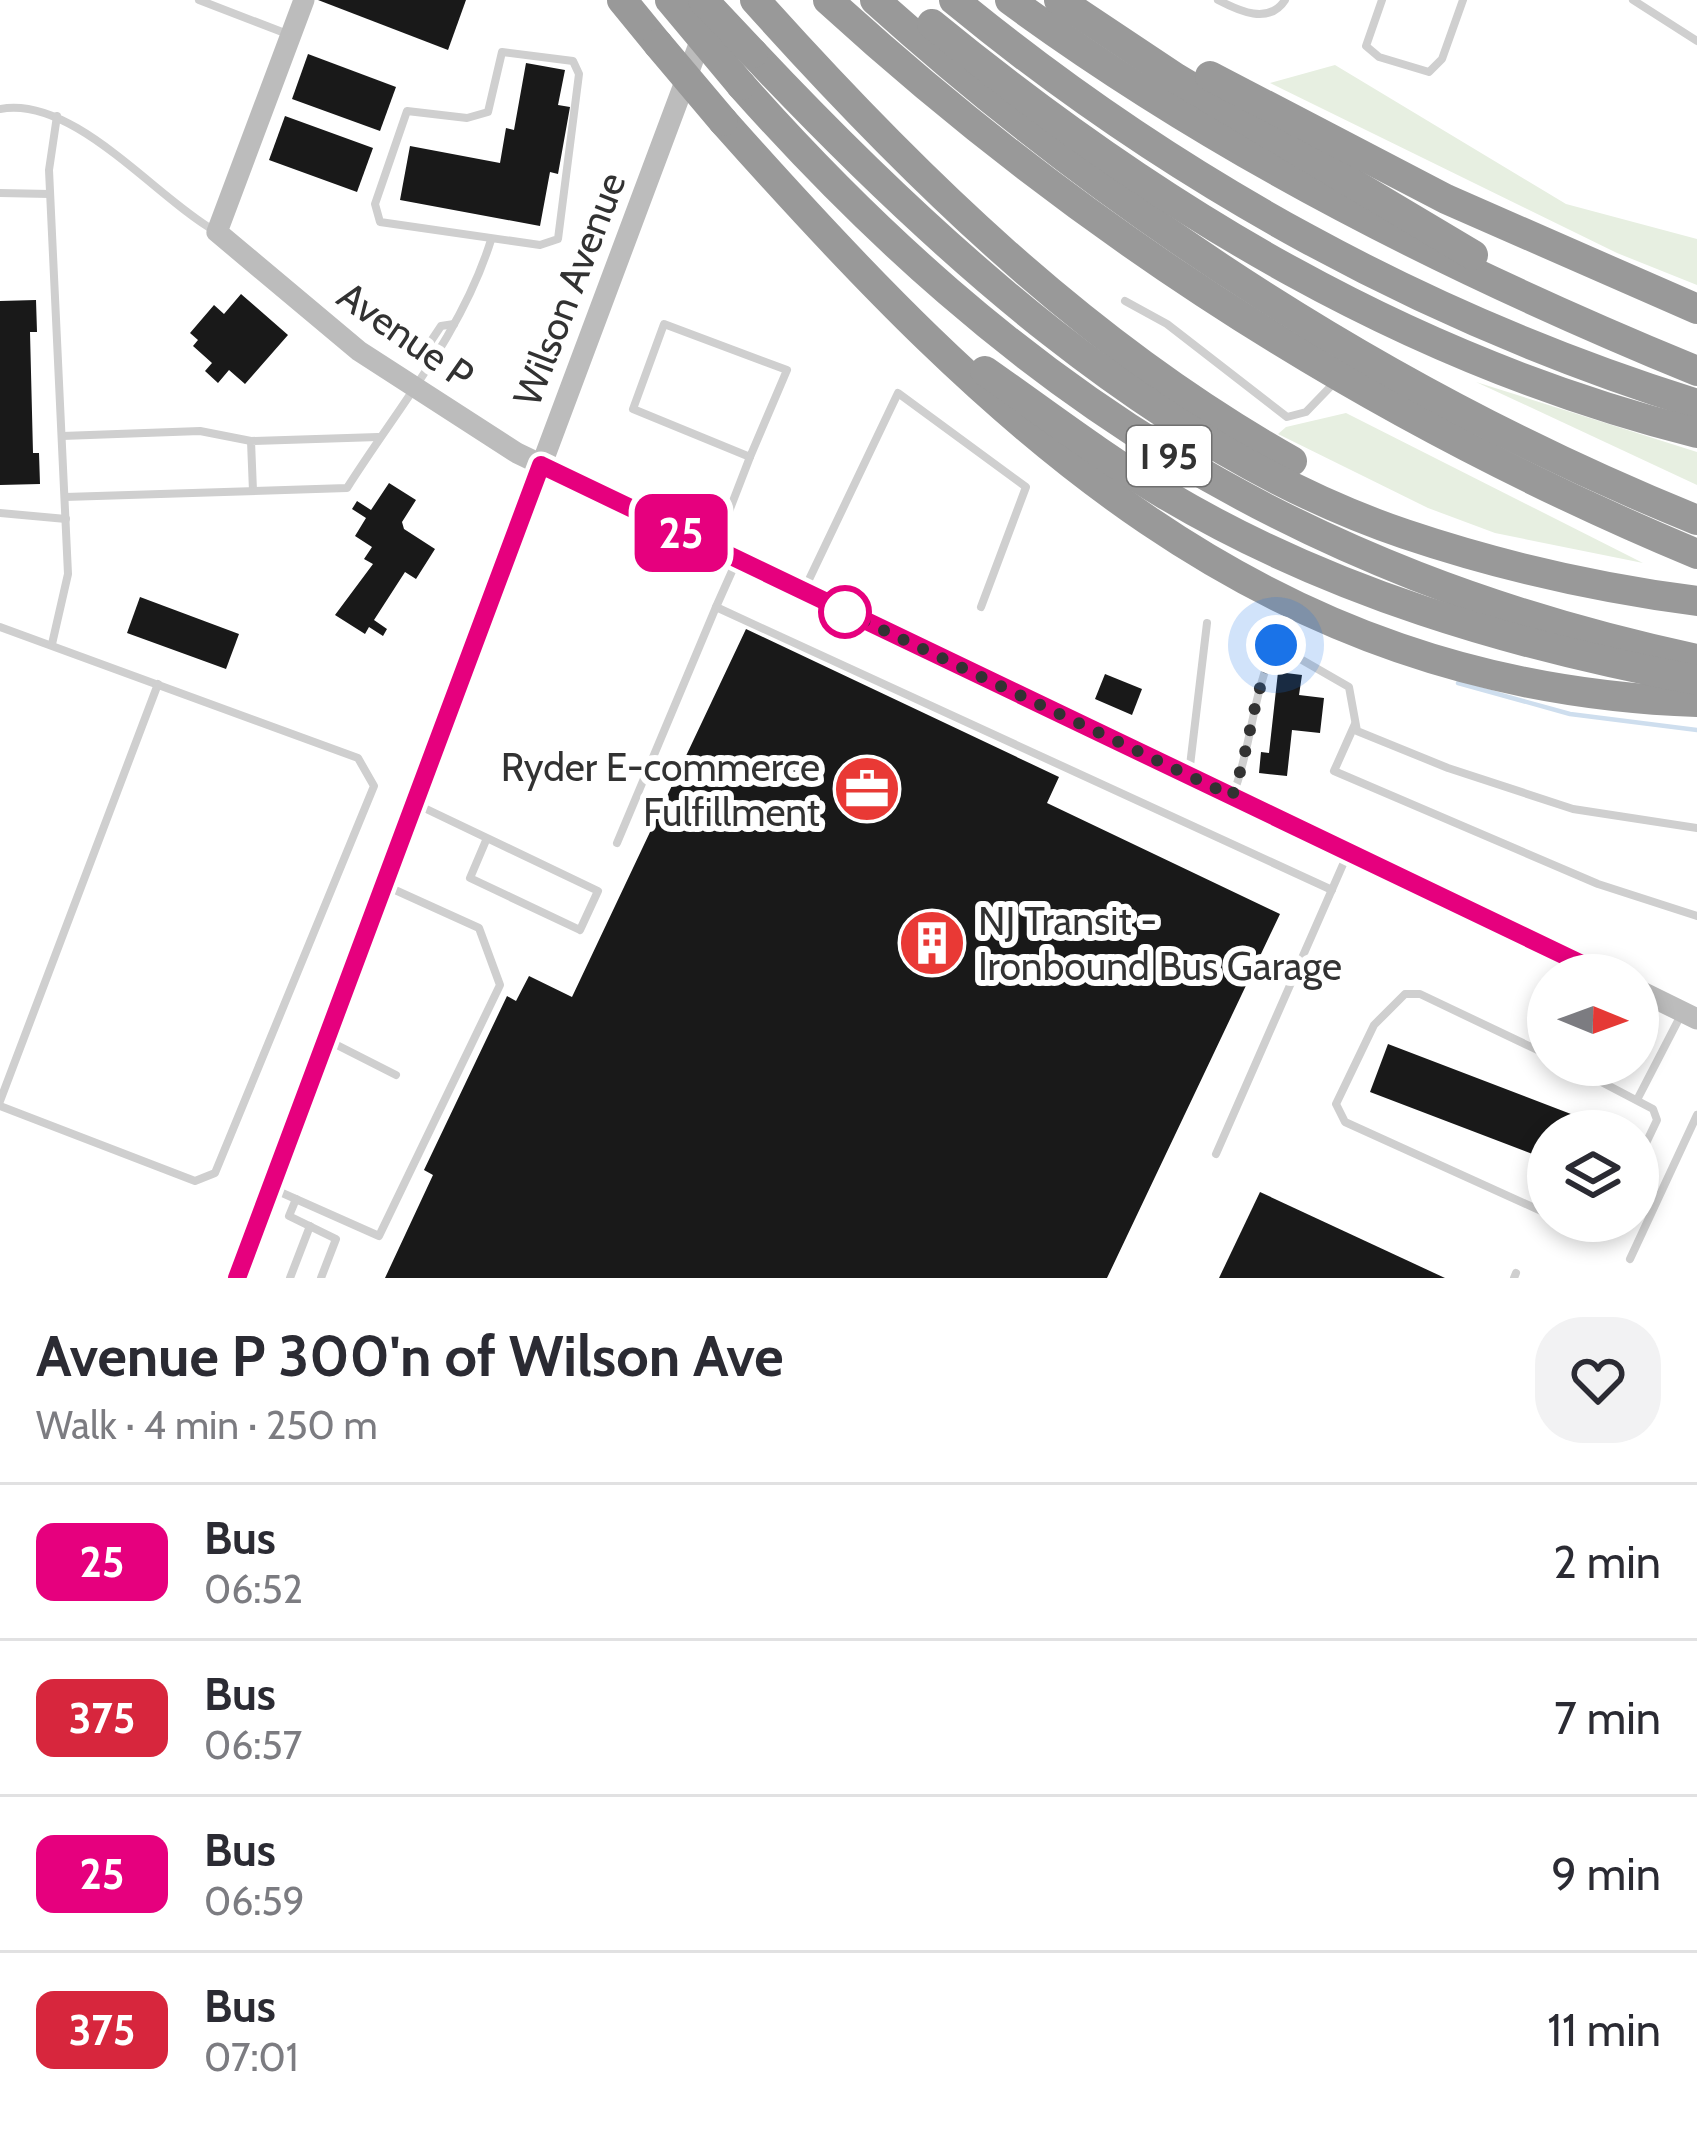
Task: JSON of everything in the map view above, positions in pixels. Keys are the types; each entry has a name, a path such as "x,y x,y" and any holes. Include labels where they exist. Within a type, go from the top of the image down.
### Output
{"highway":[{"path":"622,0 723,121 1021,426 1175,542 1314,613 1444,661 1563,688 1697,702"},
{"name":"I 95","path":"670,0 741,85 862,215 939,287 1061,385 1178,462 1301,529 1399,571 1534,618 1697,659"},
{"name":"I 95","path":"704,0 939,235 1140,394 1226,448 1404,533 1595,585 1697,601"},
{"path":"828,0 1058,192 1222,307 1500,464 1697,554"},
{"path":"874,0 1072,163 1286,310 1469,414 1697,520"},
{"path":"903,0 1136,177 1307,283 1400,331 1513,377 1697,433"},
{"path":"954,0 1139,138 1320,246 1539,349 1697,404"},
{"path":"1010,0 1135,87 1300,186 1486,281 1641,341"},
{"path":"1059,0 1192,88 1474,256 1697,367"},
{"path":"1087,0 1225,85 1352,153 1697,309"},
{"name":"I 95","path":"757,2 953,204 1140,363 1296,463 1491,557"},
{"path":"916,323 1134,476 1282,556 1383,598 1487,632 1697,680"}],"street":[{"path":"217,232 304,0"},
{"name":"Wilson Avenue","path":"237,1278 716,0"},
{"name":"Avenue P","path":"217,232 323,323 411,386 541,465 1562,954"},
{"path":"1659,1001 1690,1015"}],"lane":[{"path":"199,0 291,35"},
{"path":"1218,0 1240,12 1264,14 1285,0"},
{"path":"1382,0 1366,46 1378,57 1430,72 1442,59 1463,0"},
{"path":"1634,0 1696,38"},
{"path":"502,52 573,61 579,74 558,239 540,245 491,240 380,222 375,204 407,111 467,118 488,112 502,52"},
{"path":"0,109 14,106 58,116 217,232"},
{"path":"52,644 66,598 50,194 51,134 58,116"},
{"path":"0,193 50,194"},
{"path":"65,497 347,488 427,362 425,350 433,337 441,326 454,324 476,287 491,240"},
{"path":"1125,302 1167,324 1287,417 1306,412 1339,377"},
{"path":"714,549 787,370 664,324 633,409 750,457"},
{"path":"804,592 898,393 1026,487 981,607"},
{"path":"61,436 214,431 250,441 379,437"},
{"path":"250,441 253,491"},
{"path":"0,513 66,519"},
{"path":"617,843 737,560"},
{"path":"716,607 1332,890"},
{"path":"1189,776 1198,732 1207,623"},
{"path":"0,627 52,644 358,758 374,786 215,1173 195,1180 0,1104 158,684"},
{"path":"1232,796 1245,763 1261,674 1276,645 1349,687 1357,730 1448,768 1573,809 1697,828"},
{"path":"1356,723 1334,771 1598,884 1697,916"},
{"path":"413,802 598,891 580,930 470,878 487,838"},
{"path":"1216,1154 1348,852"},
{"path":"270,1188 379,1236 500,985 479,928 383,884"},
{"path":"1527,1045 1420,994 1405,994 1374,1025 1336,1104 1345,1122 1527,1204"},
{"path":"1638,1098 1690,1015"},
{"path":"326,1040 396,1075"},
{"path":"1613,1086 1653,1110"},
{"path":"1630,1259 1697,1115"},
{"path":"296,1199 289,1216 336,1239 321,1278"},
{"path":"290,1278 310,1226"}],"shaded area":[{"path":"1335,65 1566,204 1697,239 1697,285 1617,253 1270,83"},
{"path":"1476,382 1697,452 1697,485"},
{"path":"1346,413 1643,563 1495,533 1428,508 1278,434 1286,427"}],"building":[{"path":"318,0 466,0 448,50"},
{"path":"308,54 396,87 380,131 292,99"},
{"path":"526,63 565,70 558,105 570,107 558,174 550,172 540,226 400,200 410,146 500,163 506,128 514,130"},
{"path":"285,116 373,148 357,192 269,160"},
{"path":"241,294 288,335 245,384 229,370 218,383 205,371 212,363 193,346 198,340 190,333 214,305 224,314"},
{"path":"36,300 37,332 30,332 33,453 39,453 40,484 0,485 0,301"},
{"path":"389,483 416,500 402,522 404,529 435,549 416,579 405,572 374,620 387,629 383,636 369,627 365,634 335,615 373,564 364,559 372,547 355,536 366,518 352,509 357,501 371,510"},
{"path":"140,597 239,634 226,669 127,633"},
{"name":"NJ Transit - Ironbound Bus Garage","path":"746,629 1059,777 1047,803 1280,914 1107,1278 385,1278 433,1175 424,1170 507,996 516,1001 529,976 572,997"},
{"path":"1278,672 1302,675 1299,695 1324,698 1320,733 1292,730 1287,776 1259,773 1261,752 1269,753"},
{"path":"1105,674 1142,689 1132,715 1095,699"},
{"path":"1388,1044 1560,1110 1527,1110 1527,1152 1370,1092"},
{"path":"1260,1192 1445,1278 1219,1278"}],"waterway":[{"path":"1458,683 1570,714 1697,730"}],"bus line":[{"name":"25","path":"237,1278 541,465 1561,954"}],"place":[{"name":"Ryder E-commerce Fulfillment","path":"867,789"},
{"name":"NJ Transit - Ironbound Bus Garage","path":"932,943"}],"route":[{"path":"845,612 1232,796 1245,763 1261,674 1276,645"}]}
